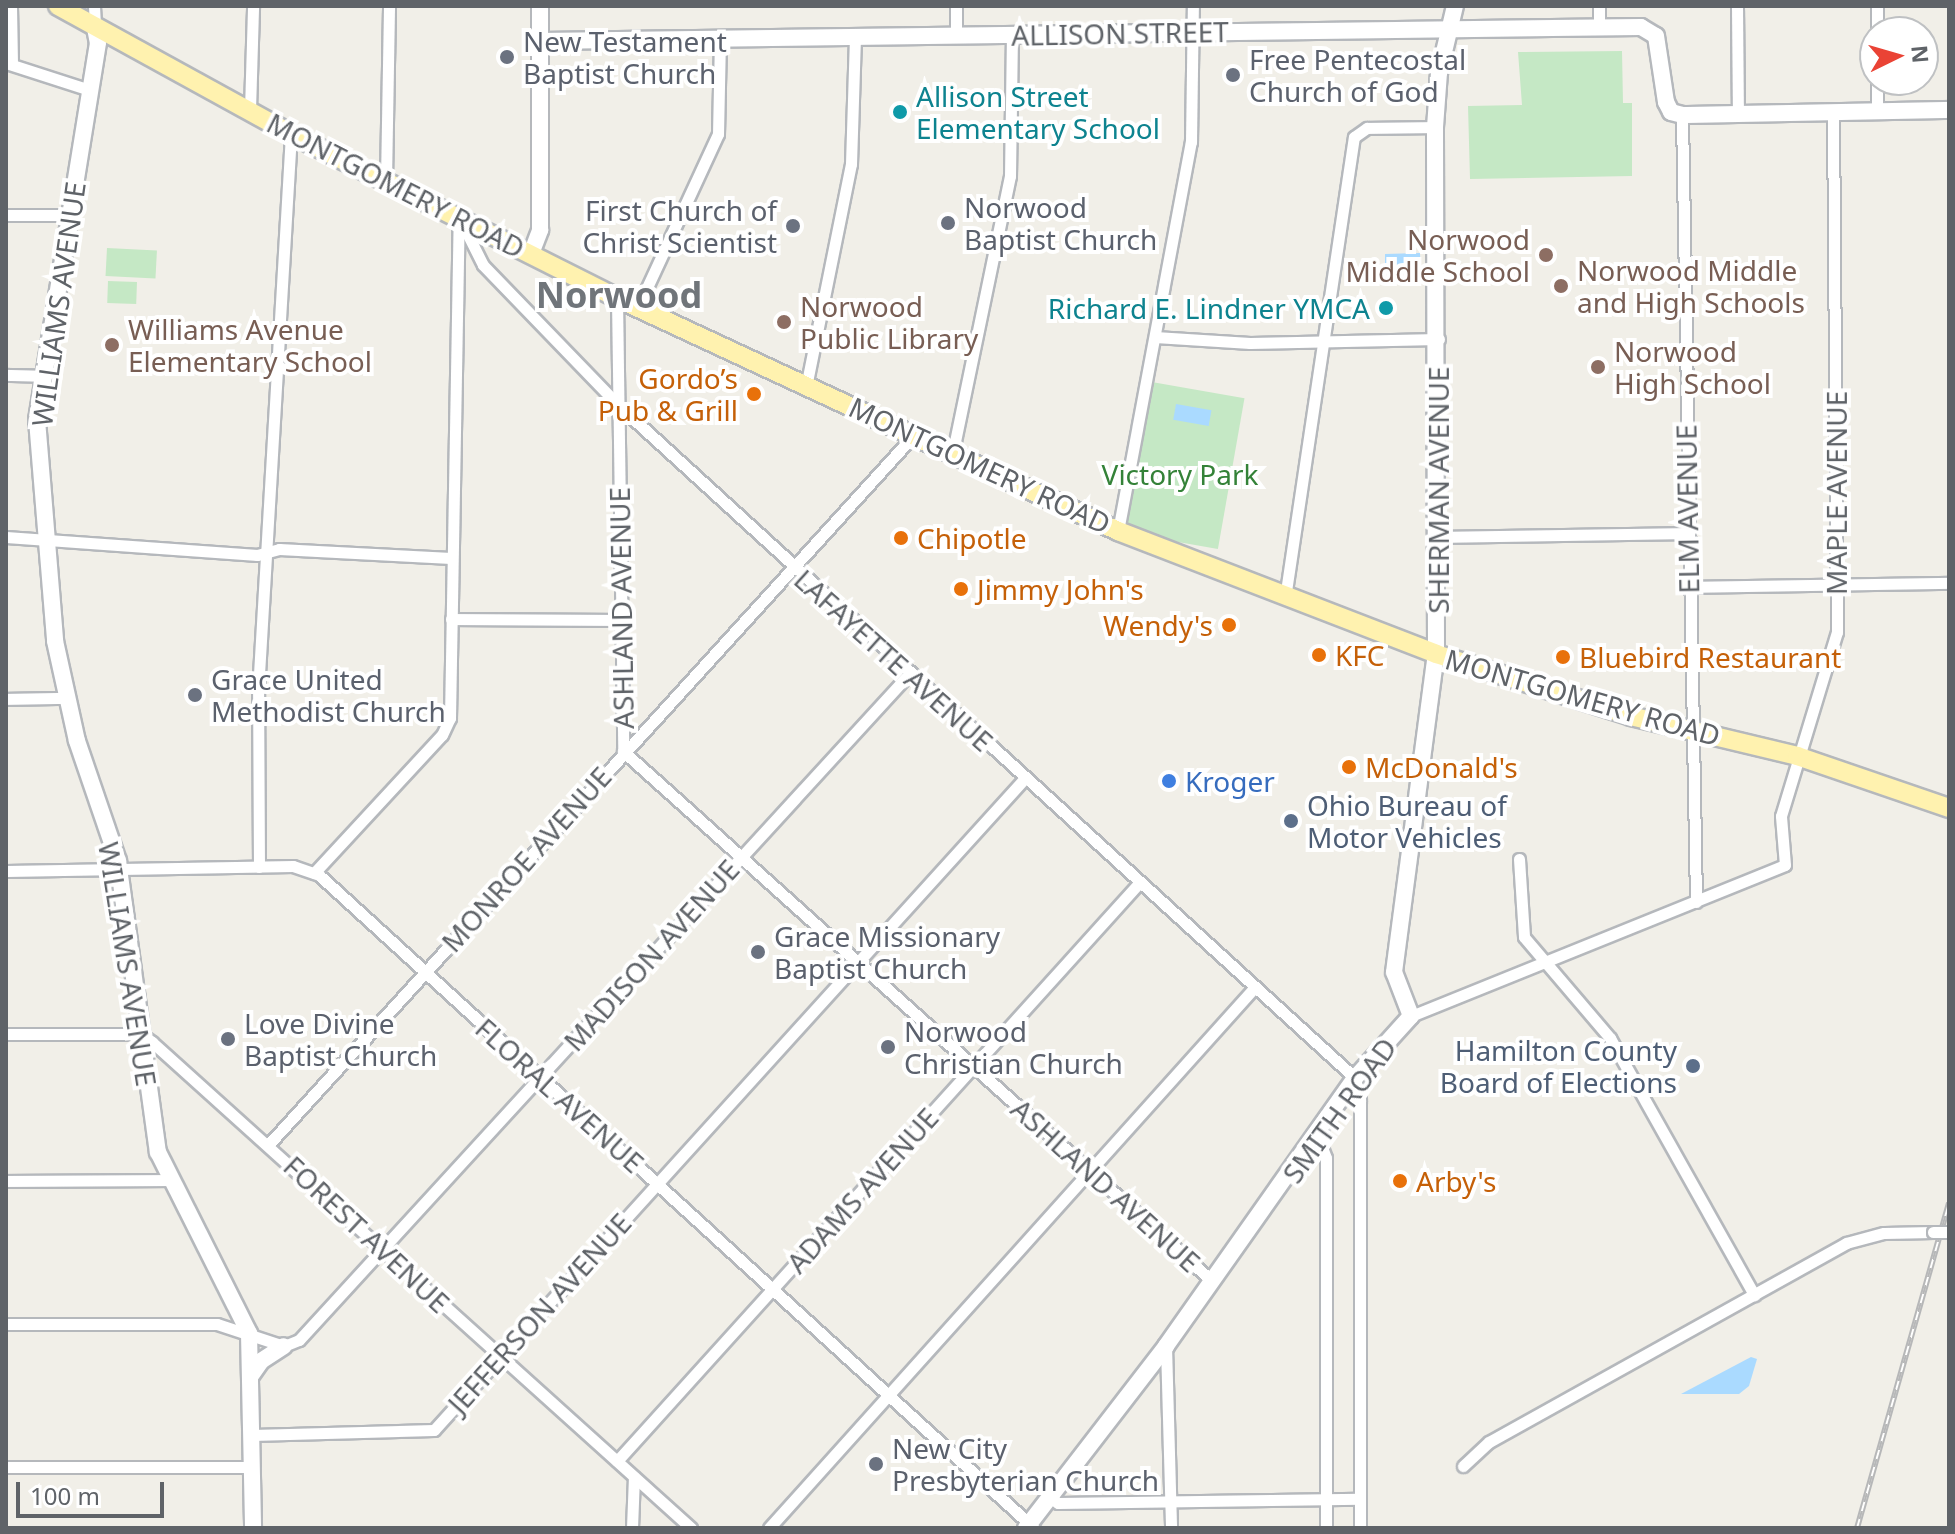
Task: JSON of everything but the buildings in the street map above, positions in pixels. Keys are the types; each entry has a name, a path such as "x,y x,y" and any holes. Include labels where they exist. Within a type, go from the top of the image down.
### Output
{"main road":[{"name":"MONTGOMERY ROAD","path":"58,6 291,134 617,298 807,382 952,457 1118,531 1436,654 1689,731 1797,756 1949,808"}],"street":[{"path":"11,6 9,63 90,90"},
{"name":"WILLIAMS AVENUE","path":"94,6 90,90 37,434 58,663 118,871 153,1134 171,1180 249,1333 253,1528"},
{"path":"250,110 253,6"},
{"path":"386,180 389,6"},
{"path":"531,254 540,230 540,6"},
{"path":"956,6 956,34"},
{"path":"1118,531 1191,142 1193,6"},
{"name":"SHERMAN AVENUE","path":"1411,1016 1400,999 1395,950 1436,654 1440,537 1435,127 1439,73 1455,6"},
{"path":"1599,6 1599,26"},
{"path":"1737,6 1738,113"},
{"name":"ALLISON STREET","path":"540,41 1641,27 1653,33 1666,102 1671,112 1682,115"},
{"path":"952,457 1010,176 1012,35"},
{"path":"807,382 851,164 855,36"},
{"path":"638,307 718,134 720,37"},
{"path":"1877,96 1877,111"},
{"path":"1682,115 1949,110"},
{"name":"MAPLE AVENUE","path":"1785,865 1781,816 1797,756 1835,642 1833,112"},
{"name":"ELM AVENUE","path":"1682,115 1689,731 1696,902"},
{"path":"1285,598 1354,137 1364,128 1435,127"},
{"path":"259,867 258,691 291,134"},
{"path":"6,215 71,215"},
{"path":"6,871 293,866 314,873 447,727 459,218"},
{"name":"LAFAYETTE AVENUE","path":"459,218 483,265 618,405 790,566 1355,1078"},
{"name":"ASHLAND AVENUE","path":"617,298 623,751 1211,1280"},
{"path":"1155,337 1250,343 1439,339"},
{"path":"6,375 46,376"},
{"name":"MONROE AVENUE","path":"269,1144 790,566 914,435"},
{"path":"1440,537 1686,533"},
{"path":"6,537 47,537 257,555 267,551 451,558"},
{"path":"1688,587 1949,583"},
{"path":"451,619 619,620"},
{"name":"MADISON AVENUE","path":"284,1346 307,1333 910,673"},
{"path":"6,699 66,698"},
{"name":"JEFFERSON AVENUE","path":"252,1435 434,1430 1025,778"},
{"path":"1519,859 1520,925 1545,962 1610,1038 1754,1295"},
{"name":"SMITH ROAD","path":"1030,1527 1318,1137 1355,1078 1411,1016 1785,865"},
{"name":"FLORAL AVENUE","path":"314,873 657,1182 771,1290 891,1395 1030,1527"},
{"name":"ADAMS AVENUE","path":"617,1461 1139,883"},
{"path":"769,1528 1255,987"},
{"path":"6,1034 141,1034"},
{"name":"FOREST AVENUE","path":"141,1034 269,1144 691,1528"},
{"path":"1355,1078 1360,1528"},
{"path":"1318,1137 1326,1158 1326,1528"},
{"path":"6,1181 171,1180"},
{"path":"1463,1466 1489,1442 1846,1243 1884,1233 1949,1232"},
{"path":"6,1324 217,1324 284,1346"},
{"path":"250,1377 261,1361 284,1346"},
{"path":"1166,1346 1171,1528"},
{"path":"6,1467 252,1467"},
{"path":"632,1528 634,1477"},
{"path":"1050,1497 1058,1503 1360,1499"}],"green space":[{"path":"1622,51 1623,103 1632,103 1632,176 1470,179 1468,106 1522,105 1518,52"},
{"path":"107,248 157,251 155,279 106,276"},
{"path":"108,281 137,282 136,304 107,303"},
{"name":"Victory Park","path":"1146,381 1244,398 1218,549 1119,532"}],"water":[{"path":"1420,253 1421,280 1406,281 1405,269 1385,269 1385,254"},
{"path":"1176,404 1211,410 1209,426 1173,420"},
{"path":"1751,1357 1757,1359 1749,1386 1739,1394 1681,1394"}],"railway":[{"path":"1857,1528 1949,1203"}],"place":[{"name":"New Testament Baptist Church","path":"507,57"},
{"name":"Free Pentecostal Church of God","path":"1233,75"},
{"name":"Allison Street Elementary School","path":"900,112"},
{"name":"Norwood Baptist Church","path":"948,223"},
{"name":"First Church of Christ Scientist","path":"793,226"},
{"name":"Norwood Middle School","path":"1546,255"},
{"name":"Norwood Middle and High Schools","path":"1561,286"},
{"name":"Richard E. Lindner YMCA","path":"1386,308"},
{"name":"Norwood Public Library","path":"784,322"},
{"name":"Williams Avenue Elementary School","path":"112,345"},
{"name":"Norwood High School","path":"1598,367"},
{"name":"Gordo’s Pub & Grill","path":"754,394"},
{"name":"Chipotle","path":"901,538"},
{"name":"Jimmy John's","path":"961,589"},
{"name":"Wendy's","path":"1229,625"},
{"name":"KFC","path":"1319,655"},
{"name":"Bluebird Restaurant","path":"1563,657"},
{"name":"Grace United Methodist Church","path":"195,695"},
{"name":"McDonald's","path":"1349,767"},
{"name":"Kroger","path":"1169,781"},
{"name":"Ohio Bureau of Motor Vehicles","path":"1291,821"},
{"name":"Grace Missionary Baptist Church","path":"758,952"},
{"name":"Love Divine Baptist Church","path":"228,1039"},
{"name":"Norwood Christian Church","path":"888,1047"},
{"name":"Hamilton County Board of Elections","path":"1693,1066"},
{"name":"Arby's","path":"1400,1181"},
{"name":"New City Presbyterian Church","path":"876,1464"}],"district":[{"name":"Norwood","path":"619,295"}]}
